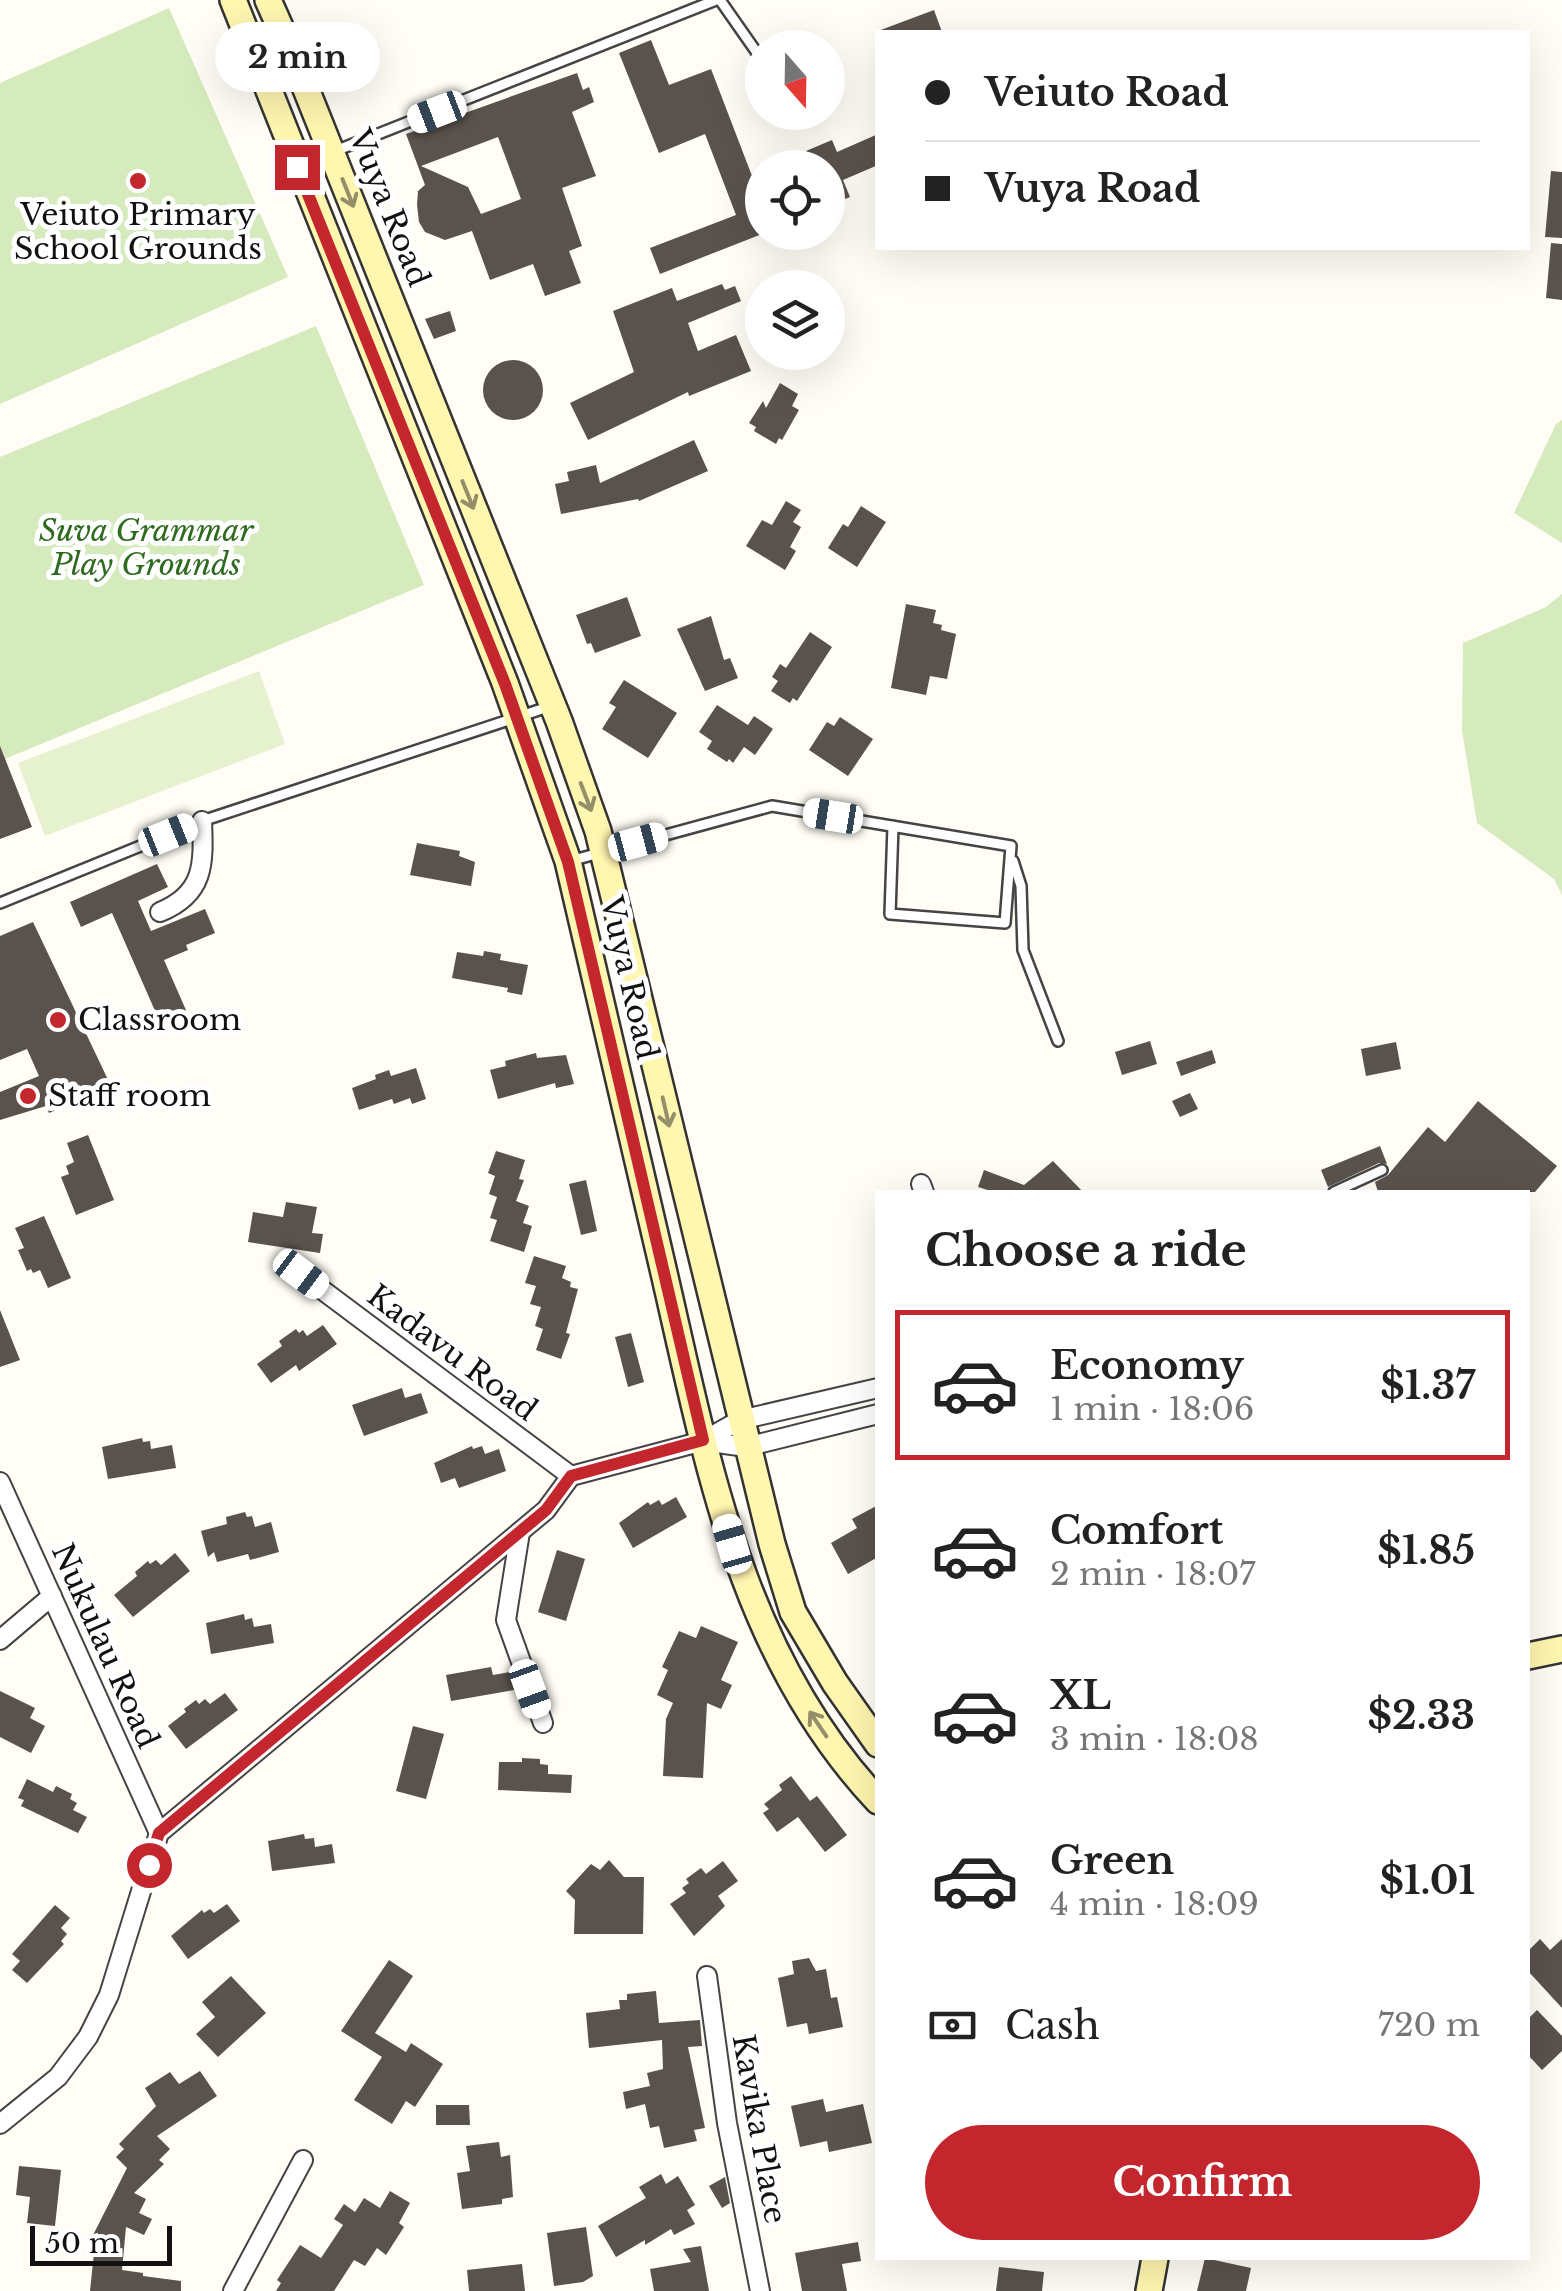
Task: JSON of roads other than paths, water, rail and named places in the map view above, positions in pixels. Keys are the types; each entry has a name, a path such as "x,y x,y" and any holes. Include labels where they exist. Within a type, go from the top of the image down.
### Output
{"main road":[{"name":"Vuya Road","path":"232,0 518,717 568,862 703,1440 732,1544 760,1623 792,1685 823,1733 875,1797"},
{"name":"Vuya Road","path":"268,0 553,706 604,852 746,1448 793,1612 834,1683 875,1740"},
{"path":"1530,1656 1562,1648"},
{"path":"1149,2291 1155,2260"}],"street":[{"path":"160,912 193,893 203,848 202,821"},
{"name":"Kadavu Road","path":"301,1274 571,1476"},
{"path":"2,2119 58,2077 88,2038 110,1995 159,1833 546,1510 571,1476 703,1440 740,1420 875,1389"},
{"path":"703,1440 746,1448 875,1415"},
{"name":"Nukulau Road","path":"0,1482 159,1833"},
{"path":"520,1532 506,1620 543,1723"},
{"path":"0,1640 52,1596"},
{"name":"Kavika Place","path":"707,1976 727,2123 760,2291"},
{"path":"233,2291 304,2160"}],"lane":[{"path":"297,167 718,0 745,37"},
{"path":"0,903 202,821 553,706"},
{"path":"568,862 772,806 894,826 1011,846 1005,923 890,914 894,826"},
{"path":"1010,854 1021,886 1022,950 1058,1041"},
{"path":"1338,1190 1382,1170"}],"place":[{"name":"Veiuto Primary School Grounds","path":"138,181"},
{"name":"Classroom","path":"58,1020"},
{"name":"Staff room","path":"28,1096"}],"park label":[{"name":"Suva Grammar Play Grounds","path":"146,548"}]}
